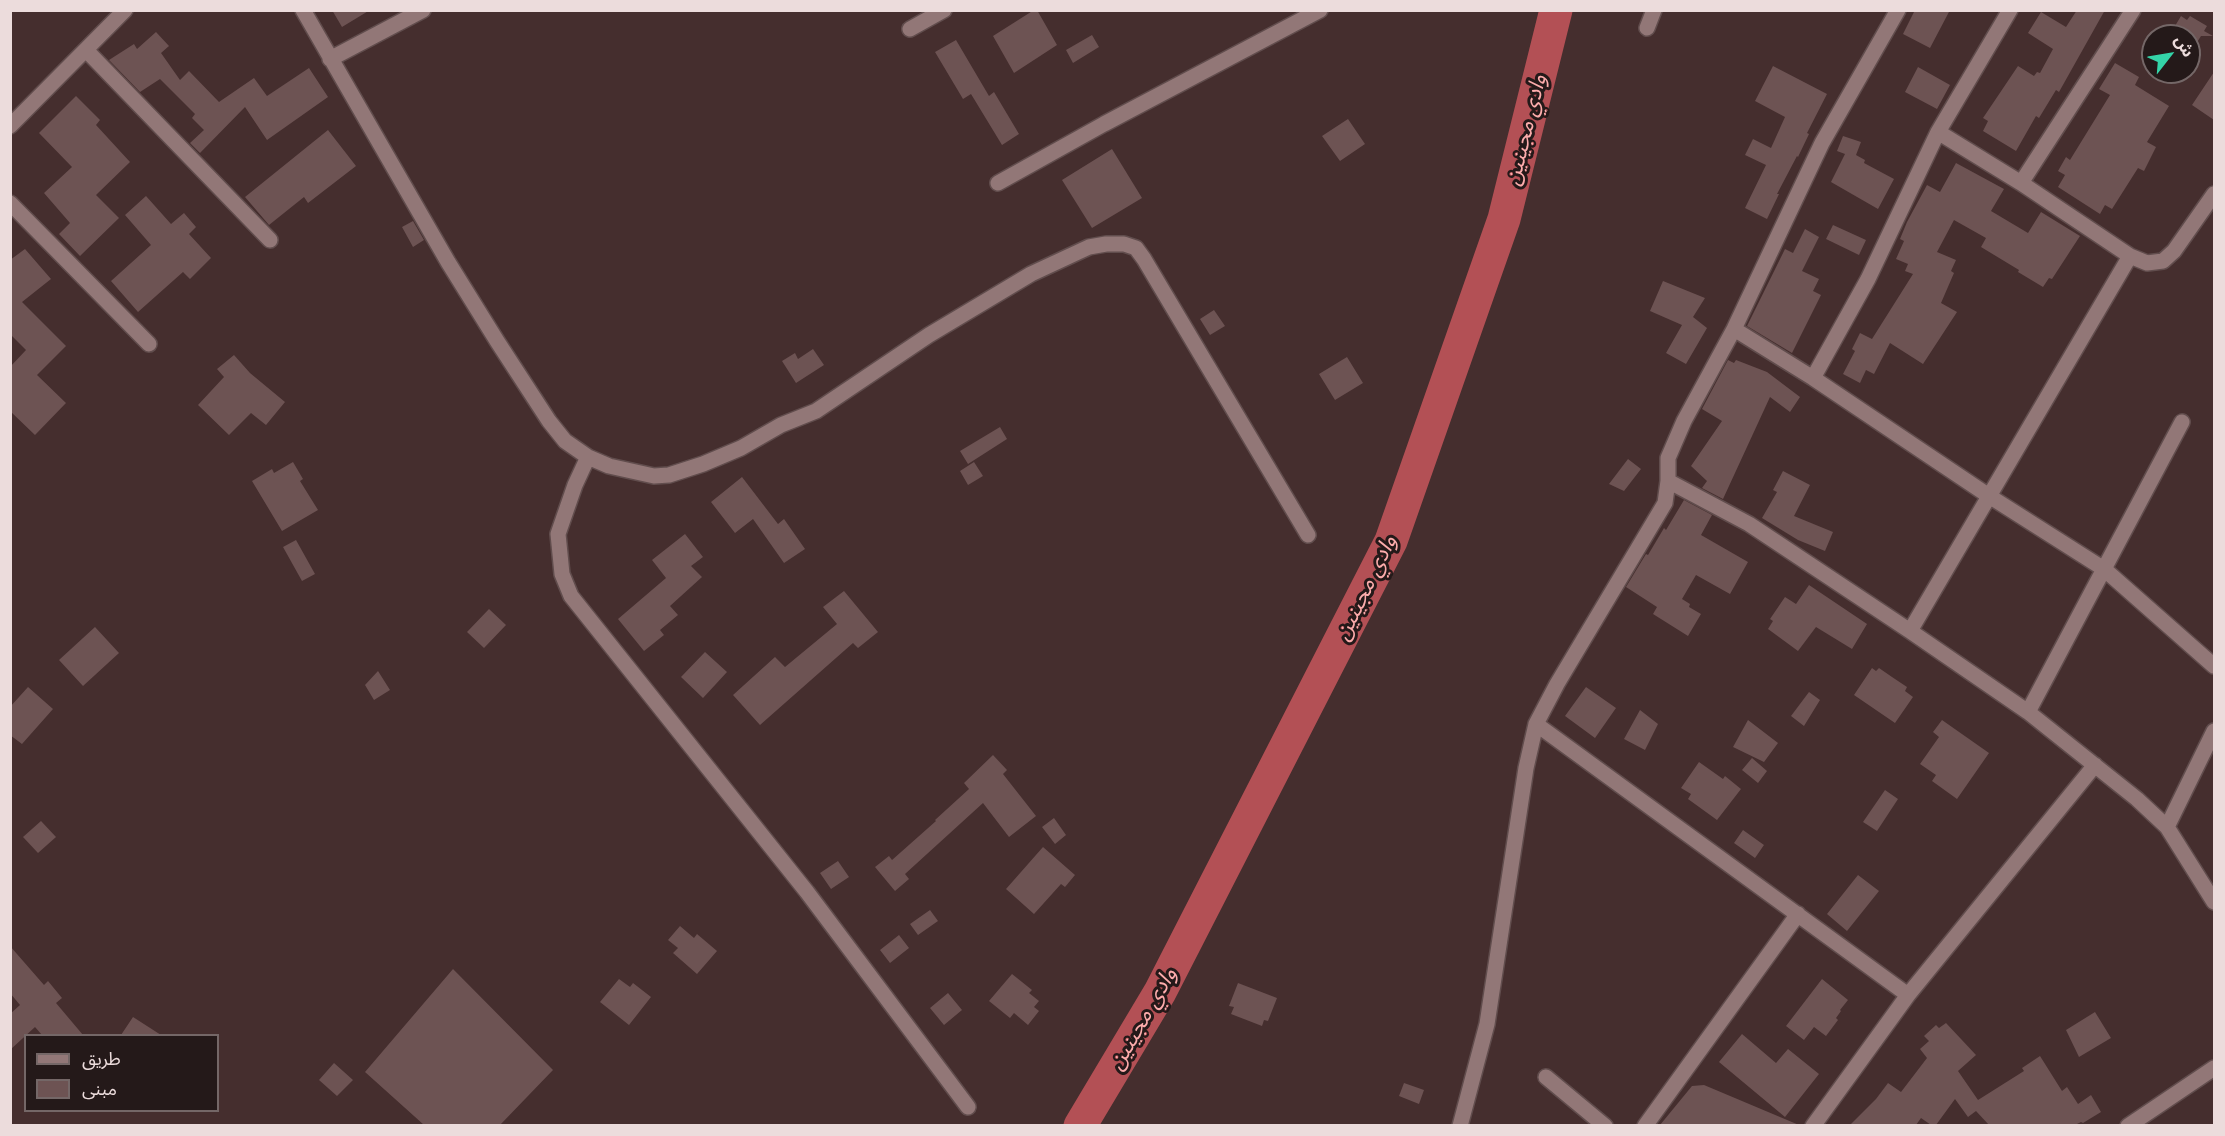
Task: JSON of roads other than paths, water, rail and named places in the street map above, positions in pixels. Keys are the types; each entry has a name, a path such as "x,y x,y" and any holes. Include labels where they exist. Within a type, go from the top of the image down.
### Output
{"street":[{"path":"303,10 496,341 549,421 566,441 588,457 609,466 654,476 669,475 703,464 741,448 781,425 816,411 929,335 1031,274 1089,247 1124,244 1136,248 1144,259 1308,536"},
{"path":"330,59 423,10"},
{"path":"910,29 944,10"},
{"path":"998,183 1104,124 1320,10"},
{"path":"1647,28 1654,10"},
{"path":"1460,1125 1487,1024 1526,768 1536,724 1557,684 1665,503 1668,458 1684,421 1734,329 1822,143 1898,10"},
{"path":"1813,378 1868,279 1938,132 2010,10"},
{"path":"2021,183 2133,10"},
{"path":"10,126 121,12"},
{"path":"86,50 270,240"},
{"path":"1938,132 2021,183 2130,256 2147,263 2163,261 2174,251 2214,194"},
{"path":"10,203 149,344"},
{"path":"1910,631 2130,256"},
{"path":"1734,329 1813,378 1989,496 2104,569 2214,666"},
{"path":"2028,712 2182,422"},
{"path":"588,457 558,534 562,574 571,596 807,892 968,1107"},
{"path":"1668,481 1749,524 2028,712 2137,799 2167,827 2214,902"},
{"path":"1536,724 1908,995"},
{"path":"2167,827 2214,731"},
{"path":"1813,1125 1908,995 2095,765"},
{"path":"1645,1125 1798,914"},
{"path":"2128,1125 2214,1068"},
{"path":"1546,1077 1605,1125"}],"waterway":[{"name":"وادي مجينين","path":"1080,1126 1160,992 1391,541 1504,219 1556,10"}]}
